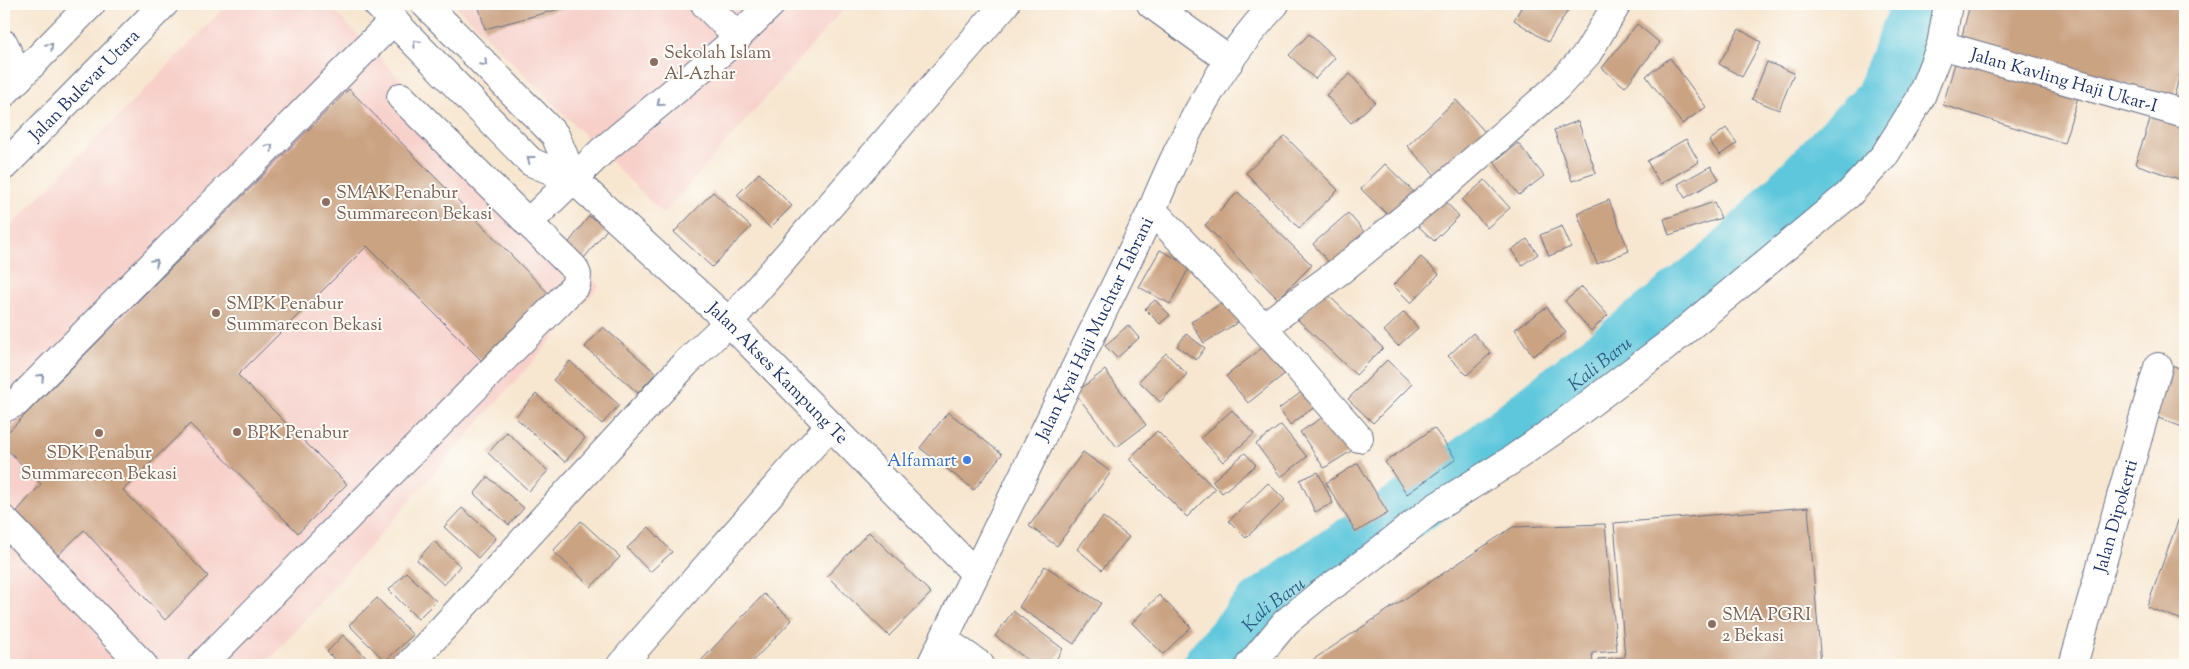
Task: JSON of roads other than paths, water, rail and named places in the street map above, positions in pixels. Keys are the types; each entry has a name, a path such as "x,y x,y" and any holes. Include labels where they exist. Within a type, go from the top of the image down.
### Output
{"street":[{"path":"11,85 91,4"},
{"name":"Jalan Bulevar Utara","path":"4,166 164,4"},
{"name":"Jalan Akses Kampung Te","path":"425,4 555,135 574,180"},
{"path":"705,4 738,37"},
{"path":"528,223 602,151 738,37 771,4"},
{"path":"410,665 686,362 729,322 1005,4"},
{"path":"1151,4 1230,61"},
{"name":"Jalan Kyai Haji Muchtar Tabrani","path":"931,665 1152,210 1179,146 1211,87 1275,4"},
{"path":"1264,328 1341,270 1451,180 1557,87 1588,54 1617,4"},
{"path":"1250,665 1286,622 1318,595 1355,570 1433,509 1510,461 1658,352 1848,195 1884,156 1920,99 1941,45 1948,4"},
{"path":"4,408 17,402 386,12"},
{"name":"Jalan Akses Kampung Te","path":"386,12 531,162 574,180 729,322 975,573"},
{"path":"4,44 11,85"},
{"name":"Jalan Kavling Haji Ukar-I","path":"1941,45 2185,114"},
{"path":"202,665 575,288 577,275 574,268 401,97"},
{"path":"1152,210 1264,328 1359,438"},
{"name":"Jalan Dipokerti","path":"2073,665 2158,367"},
{"path":"621,665 830,425"},
{"path":"4,520 143,665"},
{"path":"944,640 980,665"}],"waterway":[{"name":"Kali Baru","path":"1213,665 1260,611 1318,569 1447,483 1727,262 1883,101 1922,4"}],"place":[{"name":"Sekolah Islam Al-Azhar","path":"654,62"},
{"name":"SMAK Penabur Summarecon Bekasi","path":"326,202"},
{"name":"SMPK Penabur Summarecon Bekasi","path":"216,313"},
{"name":"BPK Penabur","path":"237,432"},
{"name":"SDK Penabur Summarecon Bekasi","path":"99,433"},
{"name":"Alfamart","path":"967,460"},
{"name":"SMA PGRI 2 Bekasi","path":"1712,624"}]}
